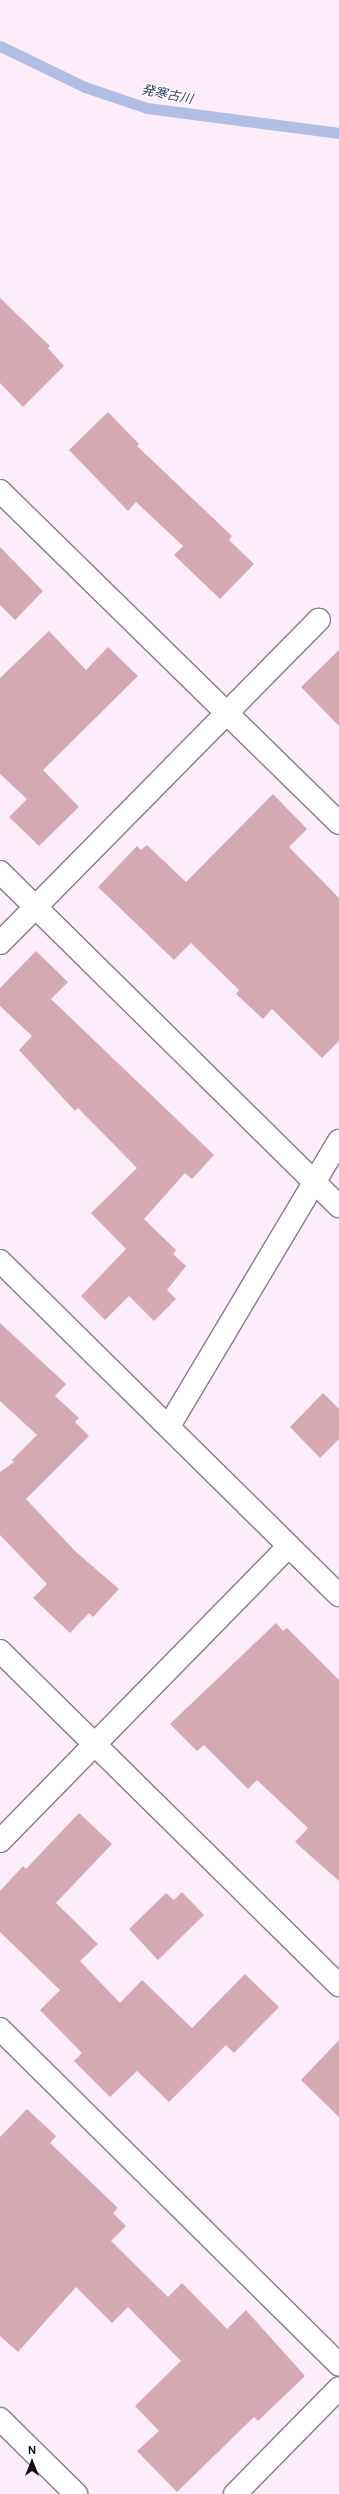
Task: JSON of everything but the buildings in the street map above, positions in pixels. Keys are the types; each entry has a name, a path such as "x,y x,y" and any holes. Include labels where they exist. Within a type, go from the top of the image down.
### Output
{"street":[{"path":"0,491 339,823"},
{"path":"0,943 319,620"},
{"path":"0,872 339,1206"},
{"path":"169,1426 339,1141"},
{"path":"0,1260 339,1595"},
{"path":"0,1840 289,1546"},
{"path":"0,1651 339,1985"},
{"path":"0,2029 339,2365"},
{"path":"235,2494 339,2388"},
{"path":"0,2419 76,2494"}],"waterway":[{"name":"発寒古川","path":"0,46 85,87 147,108 339,133"}]}
